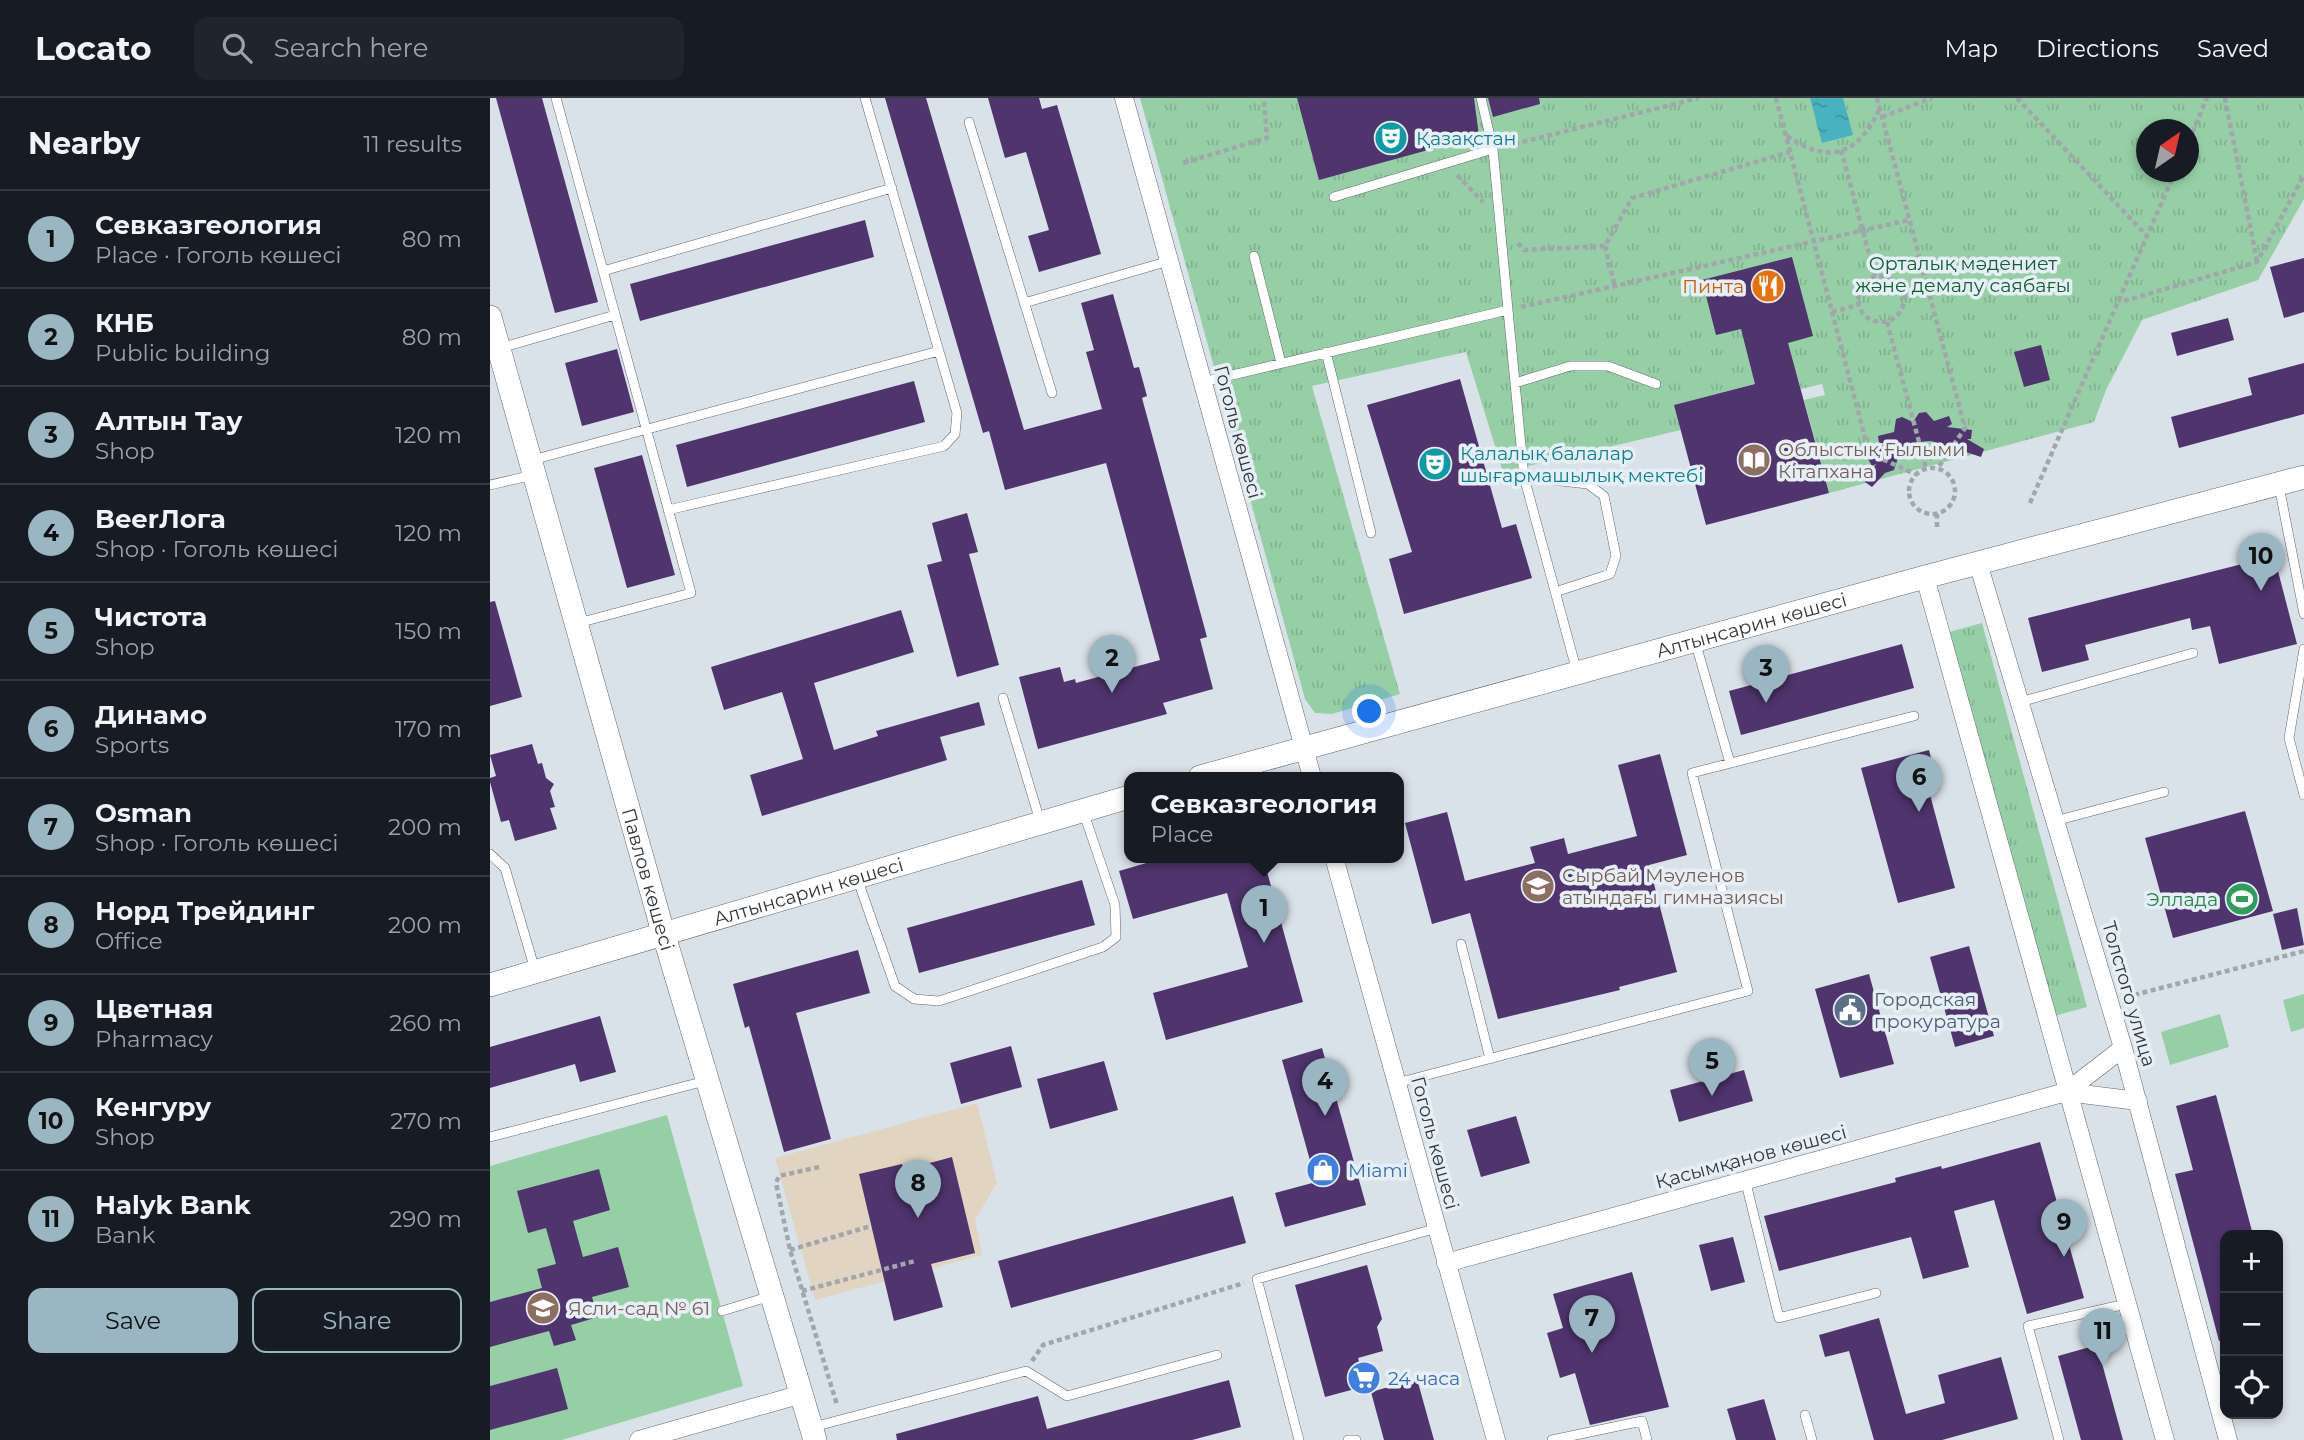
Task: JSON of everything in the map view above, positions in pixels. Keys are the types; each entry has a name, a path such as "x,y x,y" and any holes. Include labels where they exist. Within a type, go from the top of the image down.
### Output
{"street":[{"name":"Гоголь көшесі","path":"1124,98 1311,772"},
{"name":"Павлов көшесі","path":"490,317 497,362 532,467 663,932 813,1434"},
{"name":"Алтынсарин көшесі","path":"1217,772 1925,577 2304,477"},
{"name":"Толстого улица","path":"1978,563 2123,1048 2228,1440"},
{"path":"1925,577 2066,1093 2165,1440"},
{"name":"Алтынсарин көшесі","path":"490,985 1124,799"},
{"name":"Гоголь көшесі","path":"1336,863 1496,1440"},
{"name":"Қасымқанов көшесі","path":"2066,1093 2123,1048"},
{"name":"Қасымқанов көшесі","path":"1446,1263 2066,1093 2138,1101"},
{"path":"639,1440 802,1394"}],"lane":[{"path":"556,98 691,593 576,624"},
{"path":"668,510 944,446 955,434 957,413 865,98"},
{"path":"1481,98 1493,149 1497,216 1524,477 1577,672"},
{"path":"969,122 1052,393"},
{"path":"1334,197 1493,149"},
{"path":"603,271 892,188"},
{"path":"1254,257 1281,363"},
{"path":"1024,303 1169,261"},
{"path":"1203,382 1508,310"},
{"path":"497,362 615,315"},
{"path":"490,485 532,467 646,429 939,351"},
{"path":"1326,352 1371,533"},
{"path":"1515,383 1570,366 1608,366 1656,384"},
{"path":"1524,477 1588,484 1604,496 1616,556 1610,574 1555,592"},
{"path":"2278,484 2304,614"},
{"path":"1695,640 1730,763"},
{"path":"2304,649 2289,738 2304,794"},
{"path":"2020,702 2193,653"},
{"path":"1003,698 1040,823"},
{"path":"1397,1083 1748,991 1692,773 1914,716"},
{"path":"2055,821 2164,792"},
{"path":"856,877 895,986 914,999 939,1001 1103,947 1116,937 1115,905 1083,811"},
{"path":"490,853 505,867 536,972"},
{"path":"1461,944 1490,1059"},
{"path":"490,1137 707,1080"},
{"path":"1745,1179 1779,1318 1876,1293"},
{"path":"1299,1440 1257,1279 1437,1228"},
{"path":"722,1311 772,1295"},
{"path":"2059,1440 2028,1326 2126,1304"},
{"path":"813,1434 841,1420 1026,1371 1067,1396 1217,1355"},
{"path":"1805,1415 1812,1440"},
{"path":"1552,1440 1642,1421 1647,1440"},
{"path":"1348,1440 1356,1440"}],"path":[{"path":"1184,163 1267,138 1264,98"},
{"path":"1493,149 1699,98"},
{"path":"1776,98 1869,453 1915,474"},
{"path":"1877,98 1965,428 1938,468"},
{"path":"1882,117 1933,98"},
{"path":"2017,98 2147,236"},
{"path":"2198,119 2207,98"},
{"path":"2225,98 2258,262"},
{"path":"1786,135 1820,153 1841,150 1857,144 1870,129 1880,108"},
{"path":"1841,150 1875,276"},
{"path":"1615,287 1605,246 1632,198 1790,152"},
{"path":"1445,163 1497,216 1524,250 1605,246"},
{"path":"2123,301 2258,262 2304,175"},
{"path":"2031,503 2171,182"},
{"path":"1508,310 1909,220"},
{"path":"1875,276 1888,276 1898,282 1904,293 1904,306 1898,316 1887,322 1875,322 1864,315 1858,305 1858,292 1864,282 1875,276"},
{"path":"1904,293 1927,287"},
{"path":"1832,312 1858,305"},
{"path":"1887,322 1926,468"},
{"path":"1926,468 1938,468 1949,475 1955,485 1954,498 1948,508 1937,514 1925,514 1914,508 1908,497 1909,485 1915,474 1926,468"},
{"path":"1937,514 1937,527"},
{"path":"2119,999 2304,951"},
{"path":"819,1167 779,1176 776,1183 790,1250 841,1420"},
{"path":"790,1250 871,1226"},
{"path":"802,1291 915,1261"},
{"path":"1026,1371 1043,1345 1257,1279"}],"shaded area":[{"path":"977,1103 997,1183 975,1220 982,1255 815,1300 775,1158"}],"green space":[{"name":"Орталық мәдениет және демалу саябағы","path":"1140,98 2304,98 2304,199 2258,280 2142,320 2106,390 2094,422 1829,493 1804,400 1825,395 1822,384 1801,389 1796,373 1675,405 1681,430 1503,472 1466,352 1312,386 1400,694 1332,714 1315,713 1305,699"},
{"path":"1982,623 2087,1007 2054,1016 1949,632"},
{"path":"2304,994 2304,1028 2291,1032 2283,1000"},
{"path":"2220,1014 2229,1047 2170,1065 2161,1032"},
{"path":"667,1115 743,1386 562,1440 490,1440 490,1166"}],"water":[{"path":"1810,98 1843,98 1853,135 1822,143"}],"building":[{"path":"496,98 542,98 598,302 555,313"},
{"path":"885,98 926,98 1024,430 1102,409 1086,352 1094,350 1081,303 1113,294 1134,368 1139,367 1147,396 1142,398 1207,637 1200,639 1213,689 1163,703 1167,714 1038,749 1019,677 1060,667 1064,682 1075,679 1076,683 1160,660 1106,463 1005,490 989,431 983,433"},
{"path":"988,98 1039,98 1042,109 1057,105 1101,254 1039,272 1028,236 1049,230 1026,152 1005,158"},
{"name":"Қазақстан","path":"1297,98 1474,98 1479,136 1319,180"},
{"path":"1488,98 1539,98 1540,104 1493,117"},
{"path":"865,220 874,257 640,321 630,284"},
{"name":"Облыстық Ғылыми Кітапхана","path":"1792,257 1813,336 1788,343 1829,493 1706,525 1674,405 1755,384 1741,329 1716,335 1702,280"},
{"path":"2304,258 2304,312 2284,318 2270,267"},
{"path":"2228,318 2234,340 2177,356 2171,333"},
{"path":"2041,345 2050,380 2024,387 2014,352"},
{"path":"617,349 634,412 582,426 565,363"},
{"path":"2304,363 2304,414 2179,448 2171,417 2252,395 2248,378"},
{"name":"Қалалық балалар шығармашылық мектебі","path":"1460,379 1502,528 1516,524 1532,578 1404,614 1389,559 1412,552 1367,405"},
{"path":"914,381 925,422 687,487 676,445"},
{"path":"1926,412 1934,421 1949,416 1952,424 1947,427 1972,430 1971,439 1967,439 1984,449 1981,457 1963,451 1954,454 1944,445 1931,441 1918,442 1906,448 1898,458 1894,470 1885,473 1872,487 1865,482 1876,464 1872,466 1867,457 1886,443 1879,443 1878,436 1894,432 1896,419 1902,417 1913,422 1919,413"},
{"path":"642,455 675,575 627,588 594,468"},
{"path":"967,513 978,552 969,554 999,665 957,677 927,565 942,561 932,523"},
{"path":"2274,556 2297,644 2219,664 2210,626 2192,630 2190,618 2085,645 2089,660 2042,672 2028,618"},
{"path":"495,601 522,697 490,706 490,602"},
{"path":"901,610 914,652 814,683 834,750 878,736 876,731 979,702 985,725 940,737 947,760 762,816 750,775 803,759 782,692 724,710 711,667"},
{"path":"1902,644 1914,688 1741,735 1729,691"},
{"path":"532,744 538,764 542,763 546,778 554,784 550,791 555,807 550,808 557,829 515,841 509,820 501,822 490,782 490,778 496,776 490,755"},
{"path":"1929,750 1939,789 1929,791 1955,888 1898,903 1861,768"},
{"name":"Сырбай Мәуленов атындағы гимназиясы","path":"1660,754 1687,855 1649,865 1677,972 1619,987 1620,990 1498,1019 1470,913 1432,924 1405,823 1447,812 1465,881 1535,863 1530,847 1564,838 1568,854 1637,836 1618,765"},
{"path":"2245,811 2273,911 2173,938 2145,838"},
{"path":"1146,863 1265,863 1303,1002 1166,1040 1153,993 1248,967 1227,893 1133,919 1119,871"},
{"path":"1082,880 1095,925 919,973 907,928"},
{"path":"2297,908 2304,945 2282,950 2273,914"},
{"path":"1969,946 1994,1036 1955,1047 1930,957"},
{"path":"858,950 870,993 796,1013 831,1139 784,1152 749,1026 745,1028 733,984"},
{"path":"1869,974 1894,1064 1840,1078 1815,989"},
{"path":"600,1016 616,1072 580,1082 575,1064 490,1088 490,1047"},
{"path":"1011,1046 1022,1087 961,1104 950,1063"},
{"path":"1322,1048 1366,1205 1285,1227 1275,1193 1316,1182 1282,1060"},
{"path":"1104,1061 1118,1110 1050,1129 1037,1079"},
{"path":"1744,1070 1753,1101 1679,1122 1670,1090"},
{"path":"2216,1095 2252,1230 2220,1230 2220,1341 2175,1174 2193,1170 2176,1106"},
{"path":"1516,1116 1530,1163 1481,1177 1467,1130"},
{"path":"2040,1142 2084,1298 2027,1314 1994,1200 1954,1211 1969,1267 1923,1279 1911,1237 1779,1271 1764,1216 1896,1182 1895,1178 1941,1166 1942,1169"},
{"path":"952,1157 975,1253 931,1264 943,1307 894,1321 859,1174 902,1164 904,1170"},
{"name":"Ясли-сад № 61","path":"599,1169 610,1210 573,1221 583,1257 618,1247 629,1287 592,1297 598,1317 571,1325 576,1340 554,1346 549,1331 490,1347 490,1302 542,1288 537,1269 556,1264 546,1228 528,1233 517,1191"},
{"path":"1233,1196 1246,1243 1011,1308 998,1261"},
{"path":"1733,1237 1745,1282 1711,1291 1699,1245"},
{"path":"1367,1265 1382,1319 1377,1327 1383,1351 1358,1358 1366,1386 1325,1397 1295,1285"},
{"path":"1632,1272 1669,1407 1590,1425 1575,1373 1560,1378 1547,1333 1563,1328 1553,1294"},
{"path":"1879,1318 1906,1414 1945,1403 1938,1375 2001,1357 2018,1419 1942,1440 1874,1440 1849,1351 1825,1357 1819,1335"},
{"path":"2097,1345 2123,1440 2081,1440 2058,1356"},
{"path":"557,1368 568,1409 490,1430 490,1386"},
{"path":"1417,1379 1434,1440 1384,1440 1371,1392"},
{"path":"1229,1380 1241,1427 1192,1440 897,1440 896,1434 1038,1396 1047,1429"},
{"path":"1764,1399 1776,1440 1736,1440 1727,1409"}],"place":[{"name":"Қазақстан","path":"1391,138"},
{"name":"Пинта","path":"1768,286"},
{"name":"Облыстық Ғылыми Кітапхана","path":"1754,460"},
{"name":"Қалалық балалар шығармашылық мектебі","path":"1435,464"},
{"name":"Кенгуру","path":"2261,591"},
{"name":"КНБ","path":"1112,693"},
{"name":"Алтын Тау","path":"1766,703"},
{"name":"Динамо","path":"1919,812"},
{"name":"Сырбай Мәуленов атындағы гимназиясы","path":"1538,886"},
{"name":"Эллада","path":"2242,899"},
{"name":"Севказгеология","path":"1264,943"},
{"name":"Городская прокуратура","path":"1850,1010"},
{"name":"Чистота","path":"1712,1096"},
{"name":"BeerЛога","path":"1325,1116"},
{"name":"Miami","path":"1323,1170"},
{"name":"Норд Трейдинг","path":"918,1218"},
{"name":"Цветная","path":"2064,1257"},
{"name":"Ясли-сад № 61","path":"543,1308"},
{"name":"Osman","path":"1592,1353"},
{"name":"Halyk Bank","path":"2103,1366"},
{"name":"24 часа","path":"1364,1378"}]}
